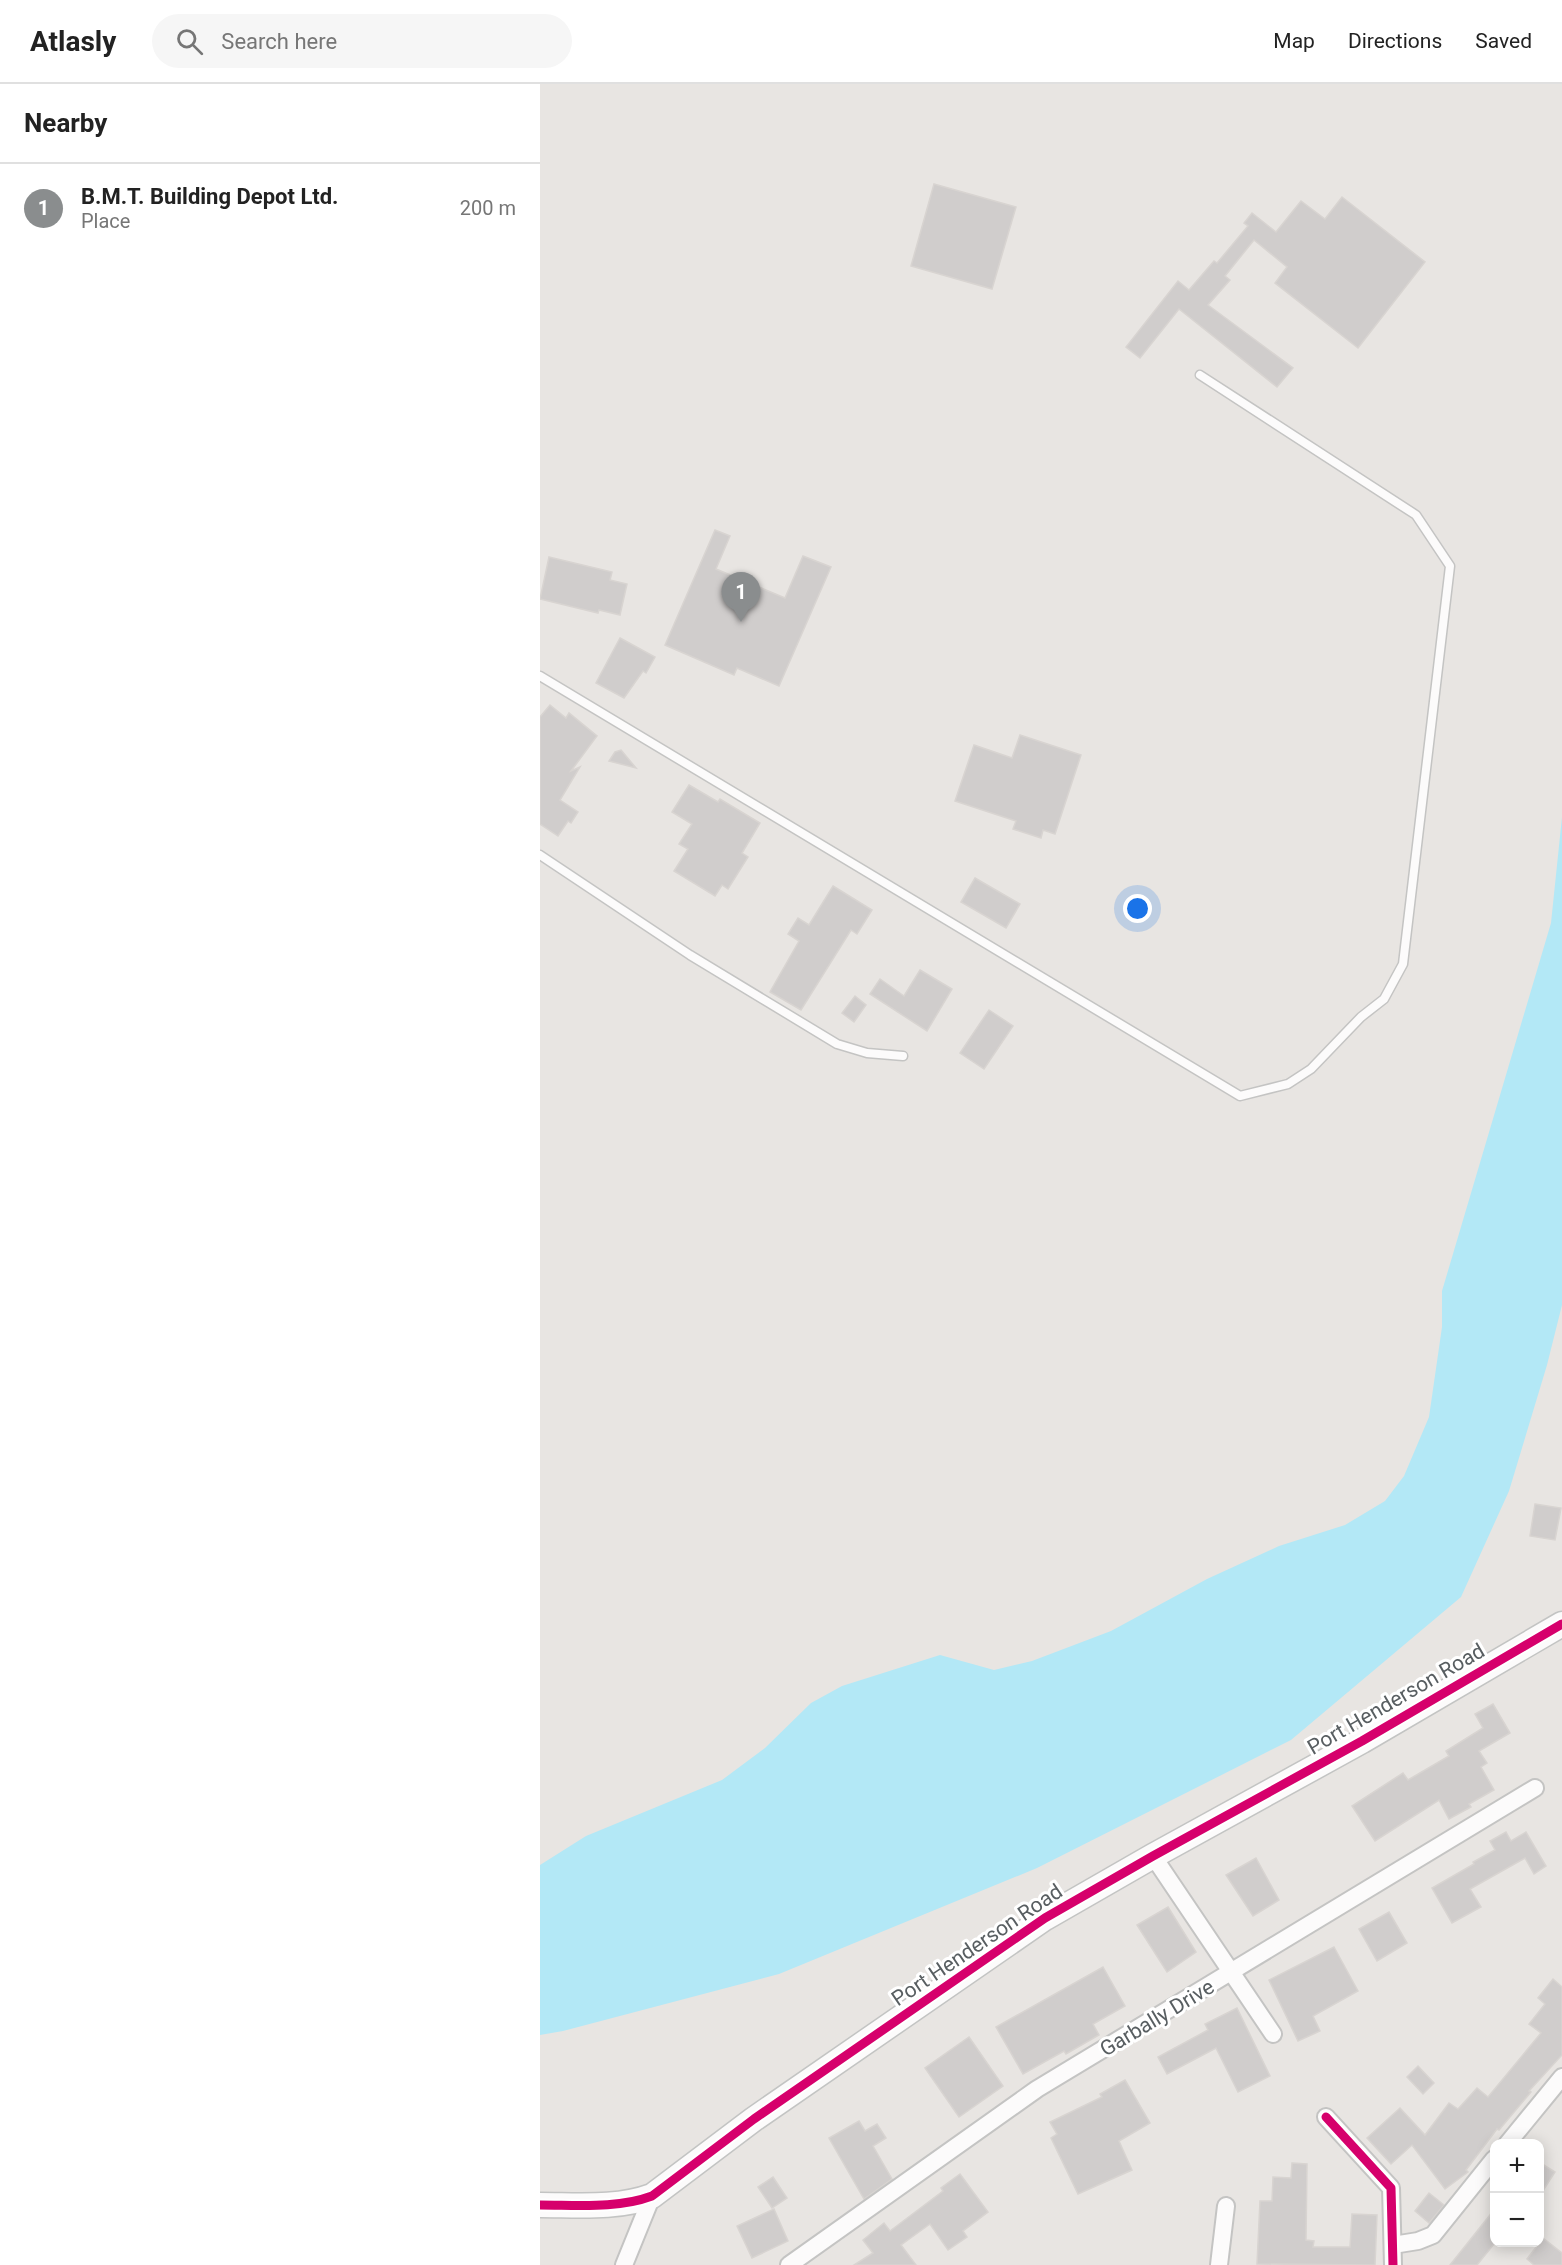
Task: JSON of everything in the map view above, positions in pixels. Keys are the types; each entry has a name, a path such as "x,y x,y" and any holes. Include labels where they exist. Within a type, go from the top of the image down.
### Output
{"street":[{"name":"Port Henderson Road","path":"540,2205 583,2206 634,2203 652,2196 754,2119 1045,1918 1362,1742 1494,1662 1562,1624"},
{"name":"Garbally Drive","path":"789,2265 1037,2090 1535,1788"},
{"path":"1153,1856 1273,2034"},
{"path":"1511,2139 1562,2077"},
{"path":"1326,2117 1391,2188 1393,2265"},
{"path":"1393,2245 1418,2241 1433,2235 1490,2164"},
{"path":"624,2265 652,2196"},
{"path":"1219,2265 1226,2206"}],"lane":[{"path":"540,676 1240,1096 1288,1084 1311,1069 1361,1017 1384,999 1403,964 1450,566 1416,515 1200,375"},
{"path":"540,855 690,955 837,1044 867,1053 903,1056"}],"water":[{"path":"1562,817 1562,1305 1547,1365 1509,1491 1461,1597 1291,1740 1037,1868 779,1974 563,2031 540,2035 540,1865 586,1836 722,1780 765,1748 811,1703 842,1686 940,1655 994,1670 1032,1661 1111,1631 1207,1579 1279,1546 1345,1525 1385,1501 1404,1476 1429,1417 1442,1327 1442,1291 1551,923"}],"building":[{"path":"934,184 1016,207 992,289 911,266"},
{"path":"1342,197 1425,262 1358,348 1275,283 1287,267 1254,240 1225,276 1230,280 1208,305 1293,368 1277,387 1179,309 1140,358 1126,347 1178,281 1189,290 1214,261 1217,263 1248,226 1244,223 1252,213 1276,232 1301,201 1325,219"},
{"path":"715,530 730,536 716,569 785,598 803,556 831,567 779,686 737,668 734,675 665,645"},
{"path":"549,557 612,572 610,580 627,584 620,615 599,610 598,613 540,599"},
{"path":"620,638 655,657 646,673 643,671 624,698 596,683"},
{"path":"550,705 566,718 569,713 597,736 571,771 580,767 560,800 578,812 571,823 568,821 558,836 540,824 540,717"},
{"path":"1020,735 1081,755 1055,834 1043,830 1041,838 1013,829 1016,821 955,801 974,745 1012,758"},
{"path":"621,750 636,768 609,761 615,752"},
{"path":"689,785 718,802 720,799 760,823 742,853 748,857 728,889 722,885 715,896 674,871 688,849 679,844 692,824 672,812"},
{"path":"975,878 1020,904 1006,928 961,902"},
{"path":"833,886 872,910 857,934 851,930 801,1010 770,992 799,941 788,934 798,918 809,925"},
{"path":"920,970 952,989 927,1031 870,994 880,979 904,996"},
{"path":"855,996 866,1005 854,1022 842,1013"},
{"path":"989,1010 1013,1026 984,1069 960,1053"},
{"path":"1535,1504 1561,1508 1555,1540 1530,1536"},
{"path":"1493,1704 1510,1733 1479,1751 1487,1763 1481,1767 1494,1790 1469,1804 1471,1807 1449,1819 1439,1800 1375,1841 1352,1806 1403,1773 1408,1780 1449,1756 1446,1751 1483,1728 1475,1714"},
{"path":"1506,1832 1511,1841 1526,1832 1546,1866 1534,1874 1525,1858 1470,1889 1481,1907 1452,1923 1432,1888 1495,1850 1490,1841"},
{"path":"1256,1858 1279,1900 1253,1916 1226,1875"},
{"path":"1168,1907 1196,1952 1167,1972 1137,1925"},
{"path":"1389,1912 1407,1943 1377,1961 1359,1929"},
{"path":"1334,1947 1358,1991 1313,2016 1320,2031 1298,2041 1269,1980"},
{"path":"1103,1967 1125,2006 1093,2024 1099,2035 1066,2054 1064,2051 1023,2074 996,2027"},
{"path":"1553,1979 1562,1987 1562,2055 1529,2091 1531,2092 1499,2130 1497,2129 1466,2170 1468,2172 1445,2189 1412,2145 1391,2164 1367,2138 1400,2108 1425,2135 1449,2103 1458,2109 1477,2088 1488,2097 1541,2033 1529,2024 1545,2004 1538,1998"},
{"path":"1237,2008 1270,2076 1238,2092 1216,2048 1167,2074 1158,2057 1208,2030 1205,2024"},
{"path":"969,2037 1003,2086 959,2117 925,2068"},
{"path":"1418,2066 1434,2083 1423,2094 1407,2077"},
{"path":"1125,2080 1150,2123 1119,2141 1132,2170 1078,2194 1051,2138 1057,2134 1050,2122 1102,2097 1100,2094"},
{"path":"859,2121 865,2131 877,2124 886,2138 873,2146 892,2179 864,2199 829,2138"},
{"path":"1292,2163 1307,2164 1306,2240 1314,2241 1313,2247 1350,2247 1352,2214 1377,2215 1375,2265 1257,2264 1260,2201 1272,2201 1273,2177 1291,2178"},
{"path":"1544,2165 1555,2172 1544,2189"},
{"path":"960,2174 988,2212 963,2231 967,2237 948,2250 930,2224 901,2245 916,2265 854,2265 873,2253 863,2240 884,2223 890,2231 943,2191 941,2188"},
{"path":"773,2177 787,2198 772,2208 758,2187"},
{"path":"1429,2193 1444,2205 1429,2223 1415,2211"},
{"path":"774,2209 788,2241 752,2258 737,2226"},
{"path":"1490,2215 1492,2247 1477,2265 1450,2265"},
{"path":"1544,2239 1562,2253 1562,2265 1534,2265 1527,2259 1536,2247 1544,2247"}],"cycle path":[{"path":"540,2205 611,2205 652,2196 754,2119 1045,1918 1362,1741 1562,1624"},
{"path":"1326,2117 1391,2188 1393,2265"}],"place":[{"name":"B.M.T. Building Depot Ltd.","path":"741,622"}]}
